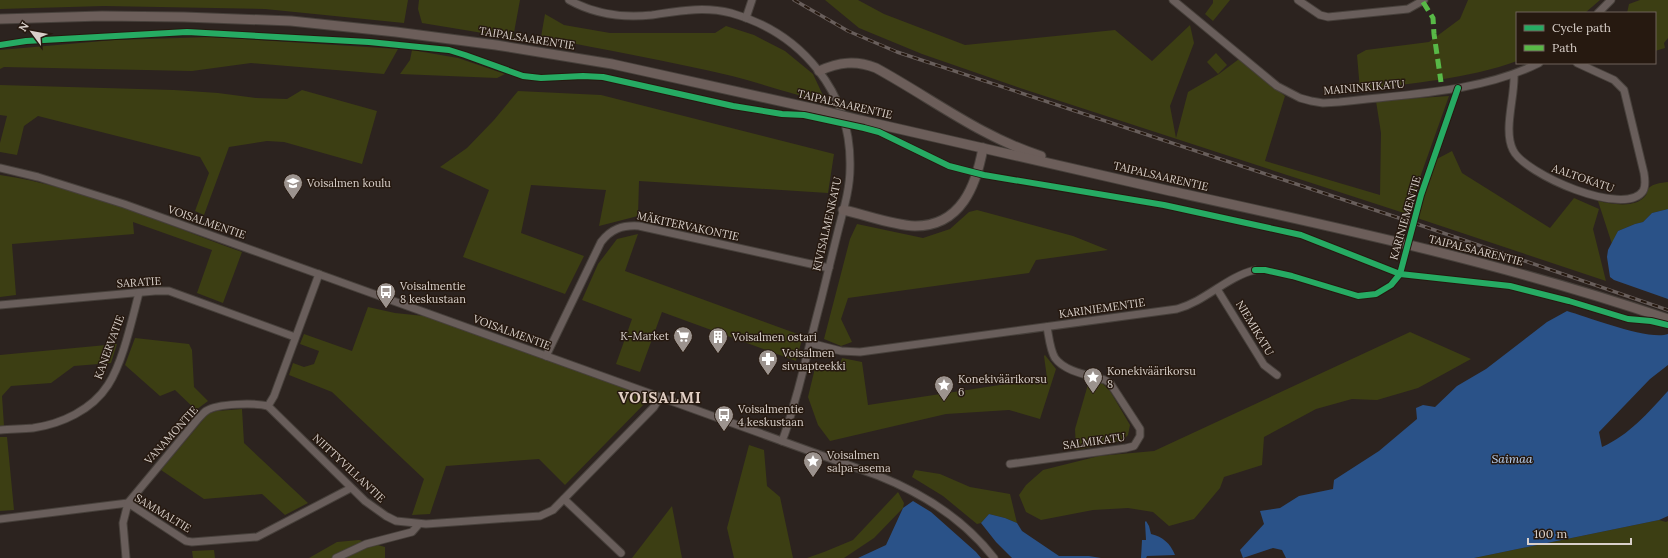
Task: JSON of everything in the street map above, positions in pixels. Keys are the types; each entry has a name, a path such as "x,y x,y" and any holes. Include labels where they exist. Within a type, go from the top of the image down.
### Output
{"main road":[{"name":"TAIPALSAARENTIE","path":"0,19 102,16 291,21 396,32 496,45 604,63 820,110 1265,211 1465,259 1571,288 1665,318"},
{"path":"819,71 844,62 865,64 889,75 967,123 1002,142 1022,150 1111,177"},
{"path":"843,210 884,221 916,226 941,220 954,212 971,191 983,148"}],"street":[{"name":"KIVISALMENKATU","path":"569,0 591,10 613,14 651,15 696,9 718,11 757,22 783,36 796,46 819,71 835,97 842,112 846,128 850,169 843,210 829,268 787,429 782,441"},
{"path":"746,18 752,0"},
{"name":"MAININKIKATU","path":"1173,0 1275,84 1300,98 1311,101 1323,103 1339,102 1458,88 1514,75 1537,64"},
{"path":"1298,0 1320,15 1328,17 1408,9 1424,0"},
{"path":"1599,12 1611,0"},
{"name":"AALTOKATU","path":"1514,75 1509,136 1512,150 1518,159 1547,178 1603,199 1616,201 1634,198 1642,192 1645,184 1644,174 1624,90 1614,80 1579,64"},
{"name":"VOISALMENTIE","path":"0,168 38,177 117,202 878,476 914,492 934,503 961,523 979,540 994,558"},
{"name":"MÄKITERVAKONTIE","path":"546,356 601,242 612,231 622,226 639,226 829,268"},
{"name":"KARINIEMENTIE","path":"810,343 841,351 860,352 1177,310 1199,301 1235,277 1255,270"},
{"path":"268,406 274,396 319,274"},
{"name":"NIEMIKATU","path":"1217,289 1264,365 1277,375"},
{"name":"SARATIE","path":"0,305 169,291 295,337"},
{"name":"KANERVATIE","path":"0,430 34,428 66,419 86,408 97,398 108,385 116,368 125,343 139,293"},
{"name":"SALMIKATU","path":"1010,464 1126,448 1134,446 1140,436 1140,429 1110,383 1069,369 1056,359 1053,353 1048,327"},
{"name":"NIITTYVILLANTIE","path":"268,406 364,501 396,521 419,524 540,516 552,510 654,407 660,397"},
{"name":"VANAMONTIE","path":"128,503 207,411 218,406 260,404 268,406"},
{"name":"SAMMALTIE","path":"0,519 128,503 186,541 192,542 257,537 351,488"},
{"path":"564,499 621,553"},
{"path":"126,558 123,523 128,503"},
{"path":"336,558 366,544 412,532 419,524"}],"shaded area":[{"path":"0,0 408,0 404,23 265,9 104,6 0,9"},
{"path":"419,0 520,0 513,38 422,23 418,9"},
{"path":"825,0 858,0 884,14 965,45 1115,30 1152,61 1190,25 1194,43 1170,106 1176,138 1188,92 1219,74 1239,59 1285,96 1265,161 1380,195 1381,133 1376,101 1449,96 1407,214 1020,88 922,54 859,28"},
{"path":"1213,0 1230,0 1213,21 1205,14 1213,3"},
{"path":"1468,0 1600,0 1586,12 1516,12 1516,61 1459,76 1360,90 1357,55 1366,50 1429,42 1460,19"},
{"path":"1640,0 1668,0 1668,38 1664,43 1665,48 1656,51 1656,12 1627,12 1629,4"},
{"path":"545,14 564,25 610,33 715,33 726,26 754,35 785,51 813,74 826,102 732,76 661,60 541,37"},
{"path":"212,37 398,49 384,74 251,63 192,71 4,67 0,69 0,50 114,40"},
{"path":"412,50 458,58 505,74 497,78 400,74 410,60"},
{"path":"1216,53 1227,65 1218,74 1207,62"},
{"path":"0,85 174,90 218,93 256,98 287,99 302,90 377,111 362,164 284,142 267,141 229,147 204,215 195,211 209,173 200,157 38,116 24,126 17,155 0,152 0,143 7,116 0,115"},
{"path":"518,91 601,95 834,154 828,193 639,181 638,216 599,226 606,190 531,185 521,233 584,256 565,294 463,257 489,190 440,167 467,148 494,120"},
{"path":"1452,151 1462,173 1550,228 1574,198 1599,209 1593,229 1606,281 1417,218 1433,161"},
{"path":"0,175 61,188 92,197 153,218 242,252 223,303 197,293 212,250 133,222 134,234 12,244 16,295 0,297"},
{"path":"1668,182 1668,209 1652,213 1643,222 1618,231 1612,244 1598,201 1630,204 1642,199 1646,195 1648,189 1652,186"},
{"path":"977,210 1073,236 1108,250 1036,260 1029,273 848,298 841,319 852,342 841,346 824,339 850,239 857,224 923,238 950,229 969,212"},
{"path":"638,234 625,271 803,336 796,361 662,312 640,372 616,364 632,319 582,300 598,264 617,239"},
{"path":"368,307 395,313 424,316 651,397 565,485 539,459 446,466 430,514 412,515 424,479 332,392 289,375 293,363 304,367 314,364 319,351 300,344 304,334 352,351"},
{"path":"1410,332 1471,359 1418,388 1377,400 1352,399 1316,409 1264,437 1262,465 1224,477 1220,488 1194,519 1169,526 1153,512 1128,508 1093,510 1041,520 1026,512 1019,495 1026,485 1043,470 1099,456 1154,451"},
{"path":"135,338 189,344 192,350 194,387 208,401 196,410 175,390 160,396 125,365"},
{"path":"117,344 111,363 74,366 51,383 11,386 2,396 4,426 0,427 0,355"},
{"path":"1045,355 1056,369 1040,419 1009,410 946,414 830,441 818,425 808,397 815,368 840,365 842,358 862,362 868,405 1047,378"},
{"path":"1089,381 1102,383 1110,391 1130,425 1128,435 1122,441 1076,450 1075,429"},
{"path":"242,409 244,443 308,503 285,515 262,494 204,499 161,470 208,414 217,411"},
{"path":"0,437 7,437 14,510 0,511"},
{"path":"749,445 764,450 767,486 780,497 793,558 734,558 727,528"},
{"path":"915,470 940,474 970,487 1010,494 1017,523 989,514 981,523 977,524 943,496 912,477"},
{"path":"898,492 904,503 903,508 874,538 844,558 807,558 853,540"},
{"path":"672,506 682,558 632,558"},
{"path":"1659,520 1666,522 1668,521 1668,558 1474,558"},
{"path":"359,540 385,547 385,558 309,558 337,542"},
{"path":"214,550 215,558 193,558 192,551"}],"water":[{"path":"1668,209 1668,299 1614,280 1610,277 1607,257 1608,250 1618,231 1643,222 1652,213"},
{"name":"Saimaa","path":"1567,311 1633,331 1647,334 1668,334 1668,365 1650,379 1599,432 1602,447 1629,430 1668,391 1668,516 1659,520 1474,558 1286,558 1282,550 1273,548 1243,558 1240,550 1264,524 1260,511 1280,508 1299,496 1333,489 1334,480 1379,451 1417,419 1416,408 1423,405 1435,407 1457,386 1486,369 1547,322"},
{"path":"913,501 931,512 981,558 858,558 886,545 903,508"},
{"path":"989,514 1017,523 1022,531 1059,556 1089,556 1101,558 1012,558 996,542 981,523"},
{"path":"1146,521 1151,534 1166,541 1175,555 1147,556 1146,558 1141,558 1142,540 1146,540"}],"railway":[{"path":"794,0 848,31 897,52 1414,223 1668,310"}],"marked path":[{"path":"1423,2 1433,18 1441,82"}],"cycle path":[{"path":"0,45 26,41 187,32 369,42 449,50 523,76 541,78 583,76 603,77 733,106 782,114 804,115 864,128 879,132 949,166 984,175 1164,205 1301,235 1400,274 1510,286 1569,301 1628,319 1651,321 1668,325"},
{"path":"1255,270 1265,270 1292,276 1358,296 1376,294 1391,285 1400,274 1421,195 1458,88"}],"place":[{"name":"Voisalmen koulu","path":"293,200"},
{"name":"Voisalmentie 8 keskustaan","path":"386,309"},
{"name":"K-Market","path":"683,353"},
{"name":"Voisalmen ostari","path":"718,354"},
{"name":"Voisalmen sivuapteekki","path":"768,376"},
{"name":"Konekiväärikorsu 8","path":"1093,394"},
{"name":"Konekiväärikorsu 6","path":"944,402"},
{"name":"Voisalmentie 4 keskustaan","path":"724,432"},
{"name":"Voisalmen salpa-asema","path":"813,478"}],"district":[{"name":"VOISALMI","path":"660,397"}]}
